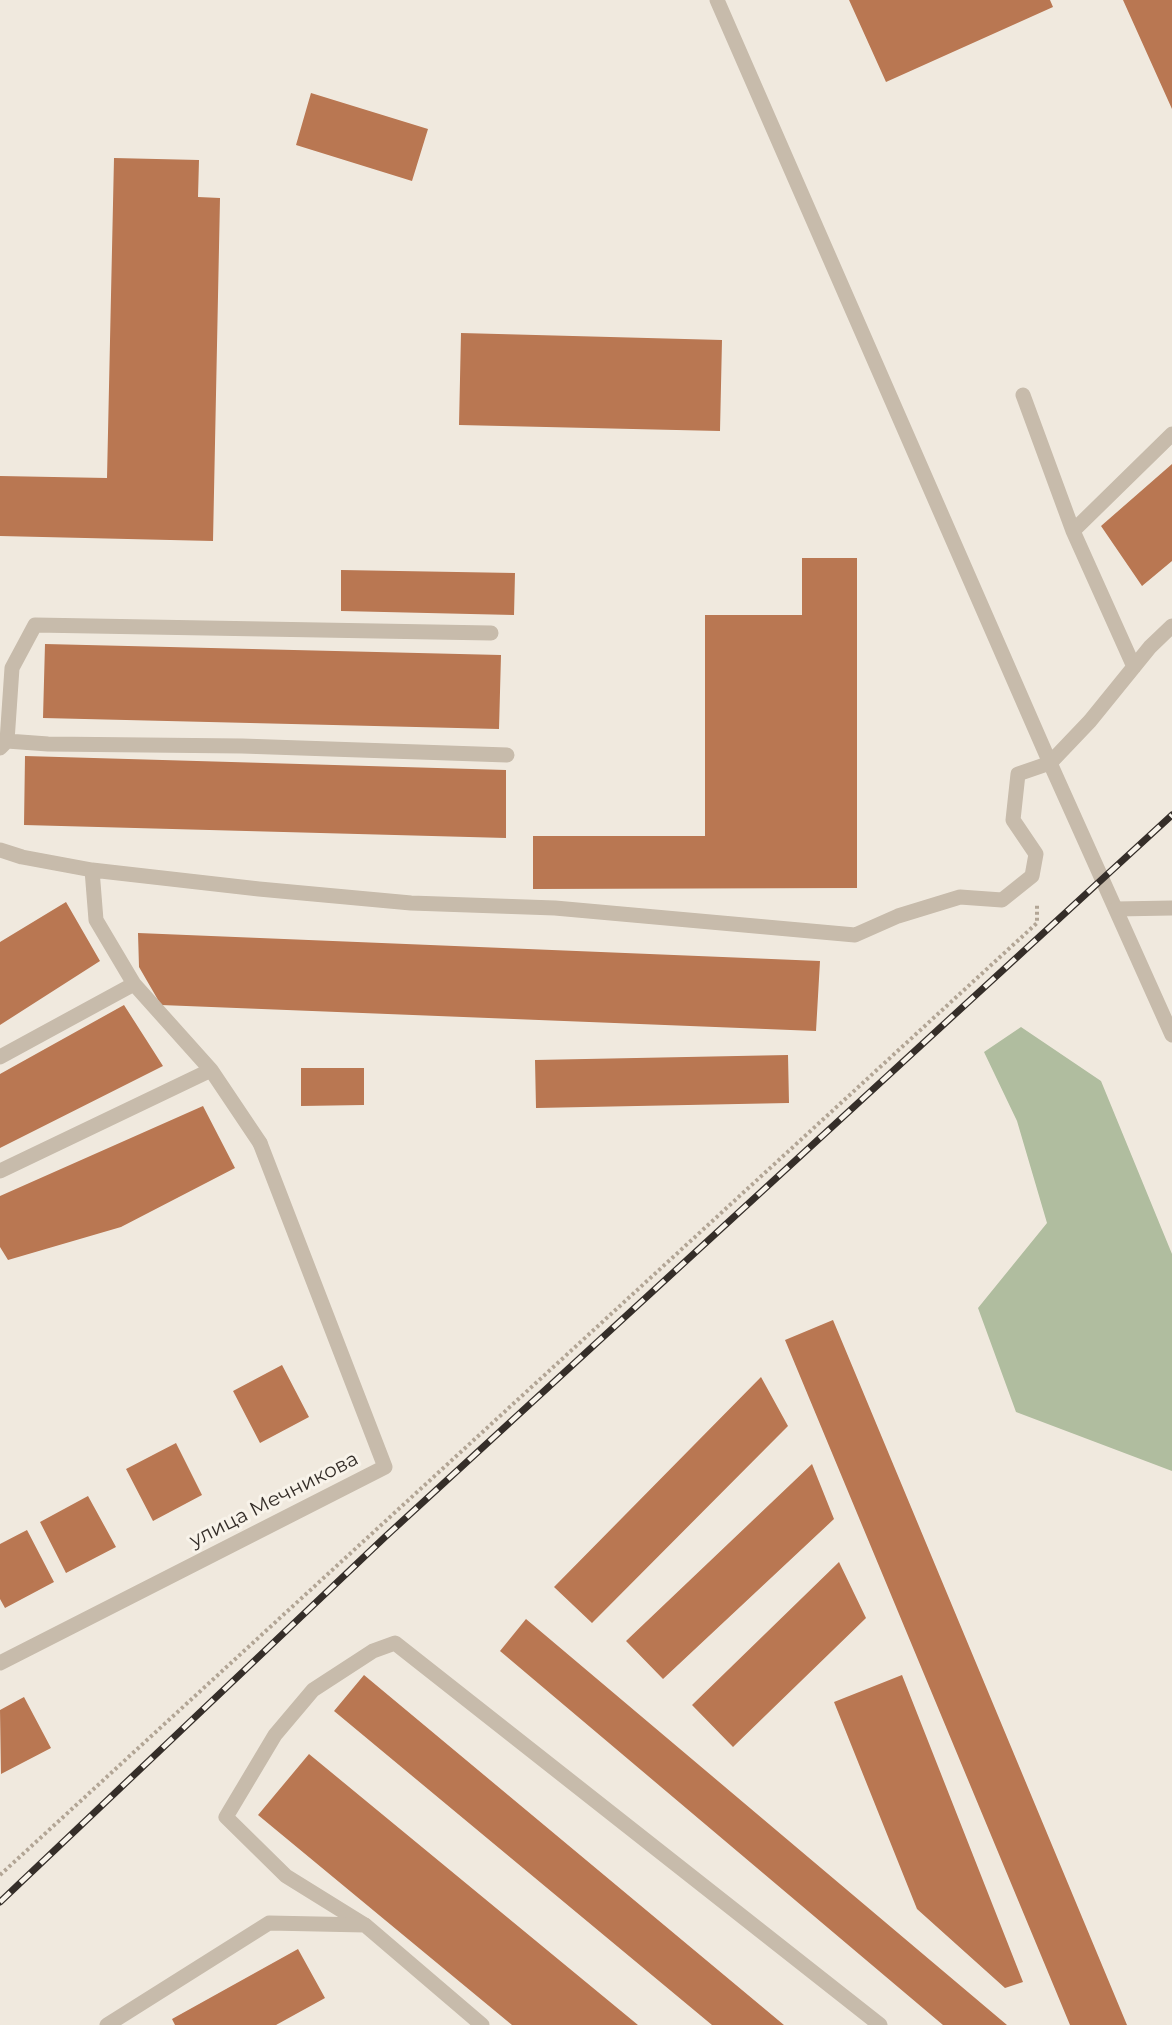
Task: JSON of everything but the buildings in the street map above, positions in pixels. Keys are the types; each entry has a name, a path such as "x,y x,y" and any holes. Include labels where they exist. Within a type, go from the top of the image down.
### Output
{"street":[{"path":"717,0 1050,763 1172,1035"},
{"path":"1023,395 1073,531 1134,667"},
{"path":"1073,531 1172,434"},
{"path":"491,633 35,625 12,668 3,744 242,746 507,755"},
{"path":"0,850 92,870 247,888 411,903 555,908 855,935 898,916 960,897 1002,900 1032,876 1036,854 1013,820 1018,774 1050,763 1090,721 1150,647 1172,626"},
{"path":"0,1171 211,1070 134,984 96,920 92,870"},
{"path":"1116,909 1172,908"},
{"path":"0,1058 134,984"},
{"name":"улица Мечникова","path":"0,1663 385,1467 260,1143 211,1070"},
{"path":"482,2025 365,1925 286,1876 226,1817 276,1735 313,1690 373,1651 395,1643 880,2025"},
{"path":"107,2025 269,1923 365,1925"}],"path":[{"path":"0,1875 1037,923 1037,900"}],"green space":[{"path":"1021,1027 1101,1081 1172,1254 1172,1471 1016,1412 978,1308 1047,1223 1017,1121 984,1052"}],"railway":[{"path":"0,1902 385,1537 1172,815"}]}
